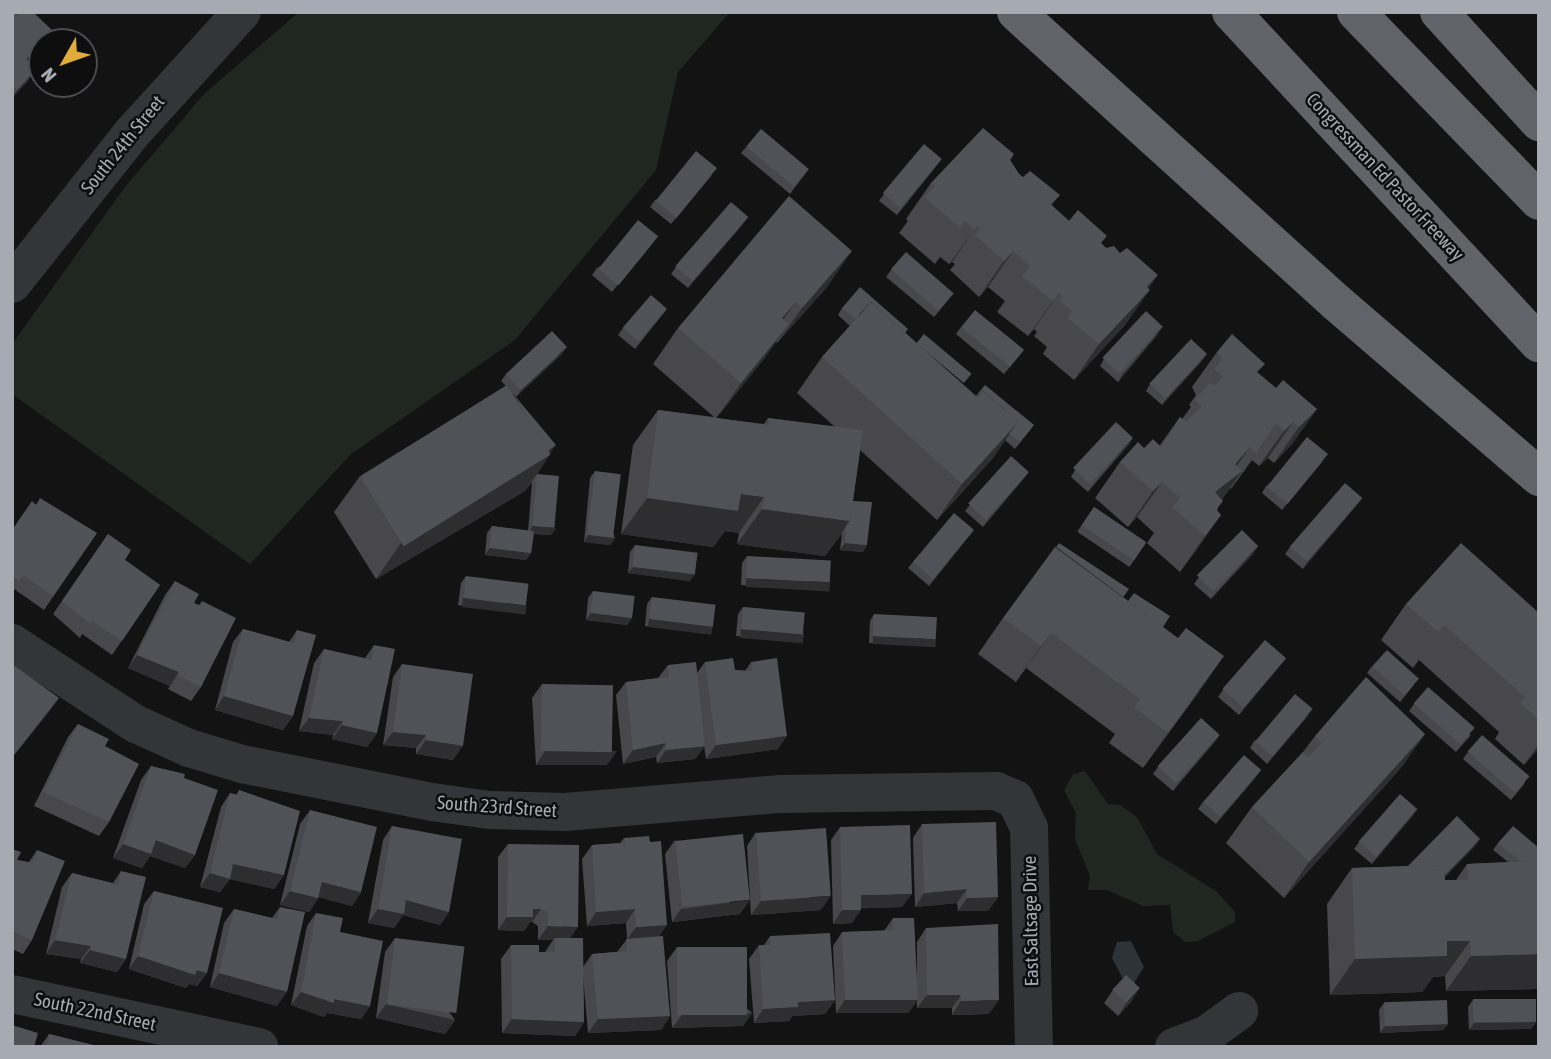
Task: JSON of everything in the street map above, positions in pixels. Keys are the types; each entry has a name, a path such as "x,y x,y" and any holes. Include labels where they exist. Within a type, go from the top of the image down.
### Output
{"highway":[{"path":"1016,12 1337,303 1539,477"},
{"name":"Congressman Ed Pastor Freeway","path":"1231,12 1539,342"},
{"path":"1356,12 1539,201"},
{"path":"1439,12 1539,122"}],"street":[{"name":"South 24th Street","path":"12,285 133,132 242,12"},
{"name":"South 23rd Street","path":"12,643 136,724 189,748 242,764 432,802 490,810 565,812 780,794 977,790 1015,799"},
{"name":"East Saltsage Drive","path":"1015,799 1029,828 1034,1047"},
{"name":"South 22nd Street","path":"12,994 259,1047"},
{"path":"1174,1047 1206,1035 1239,1011"}],"shaded area":[{"path":"299,12 730,12 678,72 656,170 515,340 350,455 250,564 12,394 12,344 125,187 204,94"},
{"path":"1085,771 1108,804 1120,805 1137,817 1157,854 1216,891 1235,912 1235,922 1198,941 1185,942 1173,932 1170,905 1143,906 1107,890 1088,890 1090,876 1075,839 1076,813 1064,790 1073,774"},
{"path":"1131,941 1144,967 1134,983 1124,981 1112,958 1117,942"}],"building":[{"path":"12,12 17,15 20,12 33,12 50,28 28,28 28,78 17,90 12,85"},
{"path":"983,128 1014,154 1010,160 1019,174 1023,177 1030,171 1060,195 1051,205 1069,221 1078,210 1107,236 1101,243 1106,248 1114,246 1120,253 1127,248 1158,275 1147,287 1150,290 1099,344 1068,318 1072,311 1059,300 1062,296 1059,293 1053,301 1022,276 1031,266 1013,251 1004,261 975,235 980,229 977,226 975,229 965,221 960,228 924,197 935,186 931,183"},
{"path":"761,129 808,169 794,186 746,147"},
{"path":"924,144 942,159 900,208 883,193"},
{"path":"696,151 717,168 677,218 656,201"},
{"path":"789,196 852,251 802,308 796,302 782,318 789,324 741,383 678,328"},
{"path":"731,202 748,217 693,281 675,266"},
{"path":"638,220 658,236 619,285 598,269"},
{"path":"906,252 954,293 938,311 891,269"},
{"path":"860,287 908,329 905,333 871,302 855,319 842,308"},
{"path":"651,295 667,309 639,341 623,327"},
{"path":"871,302 977,397 983,391 1018,422 962,484 822,357"},
{"path":"975,310 1024,350 1010,367 961,327"},
{"path":"1146,311 1163,327 1119,373 1102,358"},
{"path":"552,331 567,347 521,390 506,374"},
{"path":"924,334 971,374 964,383 916,343"},
{"path":"1232,334 1265,364 1257,372 1276,388 1283,380 1317,409 1299,427 1293,422 1284,431 1276,423 1256,453 1250,447 1235,464 1242,471 1215,492 1223,501 1216,510 1221,515 1205,536 1172,507 1180,498 1162,482 1153,491 1120,462 1138,442 1144,448 1153,439 1161,447 1180,417 1186,422 1202,406 1195,400 1209,383 1215,385 1223,377 1214,369 1222,360 1217,352"},
{"path":"1191,339 1207,354 1165,399 1149,384"},
{"path":"507,385 550,455 404,546 360,477"},
{"path":"985,385 1034,425 1020,442 1009,434 1018,422 983,391 976,396"},
{"path":"515,397 556,445 548,451"},
{"path":"658,410 768,425 768,418 863,430 850,521 762,509 764,497 741,494 738,511 647,498"},
{"path":"1116,422 1133,438 1090,484 1073,468"},
{"path":"1307,437 1328,454 1288,504 1267,487"},
{"path":"1011,456 1029,472 986,520 968,504"},
{"path":"595,471 621,474 613,538 587,535"},
{"path":"537,474 559,476 554,528 532,526"},
{"path":"1345,483 1362,498 1307,561 1290,546"},
{"path":"40,498 97,533 53,596 23,575 19,581 12,577 12,530 32,501 36,505"},
{"path":"853,501 872,502 867,545 845,543 846,526 850,521"},
{"path":"1094,507 1146,542 1134,560 1082,525"},
{"path":"954,513 974,530 933,579 913,562"},
{"path":"492,526 534,531 531,553 489,548"},
{"path":"1242,530 1258,546 1213,592 1197,575"},
{"path":"108,534 131,550 125,560 160,585 122,641 92,621 90,624 62,601"},
{"path":"1059,543 1129,589 1123,597 1056,547"},
{"path":"1461,543 1539,613 1539,720 1520,703 1525,697 1444,625 1438,632 1406,604"},
{"path":"635,545 698,553 695,575 632,567"},
{"path":"1055,547 1178,638 1186,628 1224,656 1168,733 1134,707 1140,699 1051,633 1041,646 1003,618"},
{"path":"747,556 831,560 830,582 746,578"},
{"path":"466,576 529,584 526,606 463,598"},
{"path":"175,581 199,594 194,603 200,606 202,601 236,618 201,687 177,675 179,672 137,655"},
{"path":"593,591 635,596 632,618 590,613"},
{"path":"1134,593 1170,616 1163,627 1128,601"},
{"path":"652,597 716,605 713,627 649,619"},
{"path":"743,607 805,612 803,634 741,629"},
{"path":"874,614 937,617 936,639 873,636"},
{"path":"243,629 294,643 297,630 316,635 293,716 224,696"},
{"path":"1265,640 1286,658 1243,707 1222,689"},
{"path":"374,645 395,649 377,733 342,725 343,721 309,718 324,649 371,660"},
{"path":"1387,650 1419,679 1404,695 1372,666"},
{"path":"733,658 735,670 752,671 751,662 777,658 787,736 716,745 705,662"},
{"path":"696,662 705,746 666,750 666,743 633,750 626,682 669,677 668,665"},
{"path":"12,664 59,698 14,755 12,754"},
{"path":"402,664 473,674 463,746 426,740 426,735 393,732"},
{"path":"1366,677 1425,734 1309,862 1252,807 1303,752 1308,757 1322,743 1315,736"},
{"path":"542,684 613,685 612,752 541,751"},
{"path":"1428,687 1475,728 1460,744 1414,704"},
{"path":"1295,694 1313,709 1273,756 1255,741"},
{"path":"1201,718 1220,735 1176,783 1158,766"},
{"path":"78,724 109,739 105,746 139,764 109,822 43,792"},
{"path":"1482,735 1530,776 1515,793 1468,752"},
{"path":"1244,755 1261,770 1221,817 1203,802"},
{"path":"151,766 185,774 184,778 218,790 195,855 156,840 151,854 123,844"},
{"path":"239,790 300,811 284,875 233,864 230,879 210,873 230,793 238,795"},
{"path":"1400,794 1417,809 1376,857 1359,842"},
{"path":"310,810 377,827 361,892 322,882 318,898 290,891"},
{"path":"1457,816 1480,839 1445,875 1444,865 1408,866"},
{"path":"996,822 998,897 967,898 967,889 924,893 922,824"},
{"path":"910,825 912,894 861,895 861,910 842,910 840,827"},
{"path":"392,826 462,839 449,912 406,900 404,914 378,909"},
{"path":"1513,826 1539,848 1539,861 1521,862 1498,843"},
{"path":"826,828 831,896 761,901 756,833"},
{"path":"743,834 750,900 682,907 675,841"},
{"path":"649,836 650,842 661,841 667,925 636,927 635,909 596,912 592,845 625,843 624,838"},
{"path":"508,844 579,845 578,927 548,926 548,912 541,909 533,909 533,917 507,917"},
{"path":"12,849 21,852 17,860 32,863 37,850 65,861 32,940 12,931"},
{"path":"1539,861 1539,954 1471,956 1470,941 1447,941 1447,956 1355,959 1352,868 1444,865 1445,880 1468,880 1467,864"},
{"path":"121,871 146,877 126,959 90,950 91,946 55,940 72,873 118,885"},
{"path":"154,891 223,908 207,973 197,970 195,975 138,956"},
{"path":"280,907 305,912 287,992 219,973 234,909 277,919"},
{"path":"316,913 343,918 340,932 383,941 370,1006 334,999 334,1003 301,992"},
{"path":"893,918 914,918 918,1000 845,1000 842,932 893,930"},
{"path":"998,924 999,1000 961,1001 961,995 927,995 926,928"},
{"path":"830,933 835,1000 798,1002 798,1007 763,1009 759,945 771,945 770,936"},
{"path":"663,936 670,1016 598,1019 592,954 627,951 626,939"},
{"path":"395,938 464,947 456,1013 387,1005"},
{"path":"555,938 583,938 584,1022 512,1019 511,945 539,945 539,952 555,952"},
{"path":"677,947 747,947 747,1015 677,1015"},
{"path":"1126,975 1140,988 1126,1003 1112,990"},
{"path":"1473,999 1536,999 1536,1022 1473,1022"},
{"path":"1447,1000 1448,1024 1385,1026 1384,1002"},
{"path":"12,1025 38,1033 34,1047 12,1047"},
{"path":"49,1034 101,1047 46,1047"}]}
